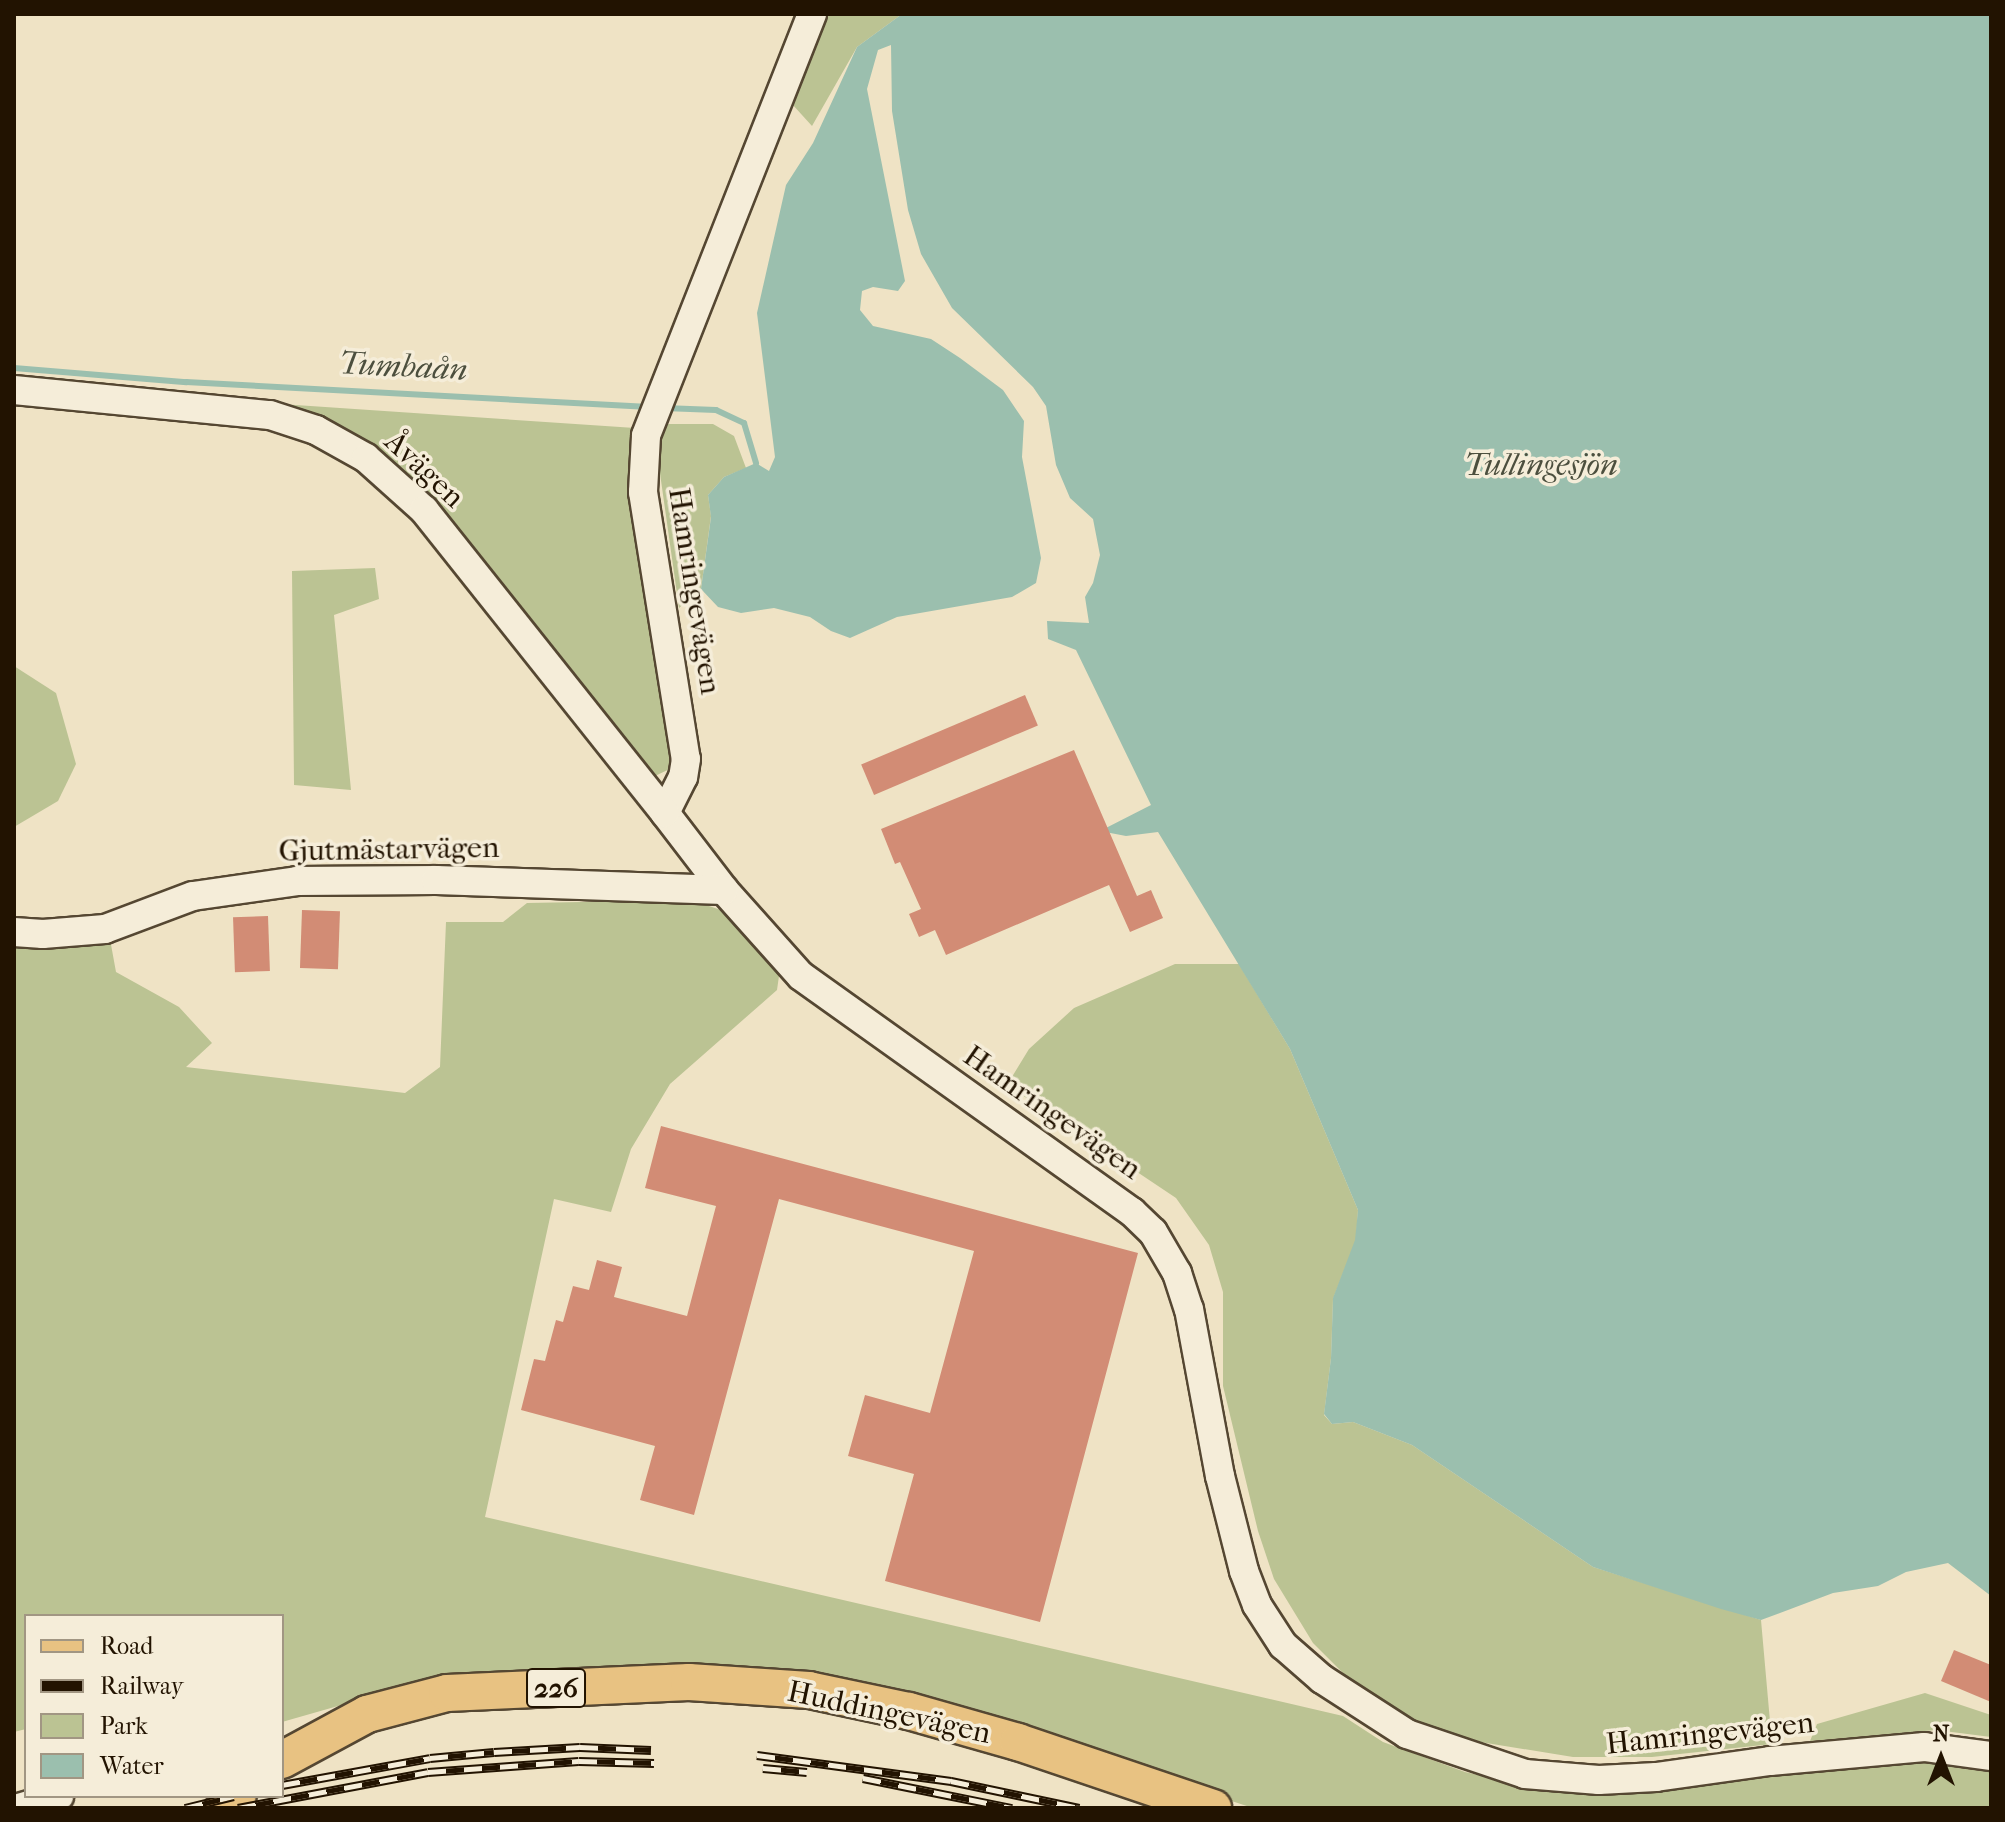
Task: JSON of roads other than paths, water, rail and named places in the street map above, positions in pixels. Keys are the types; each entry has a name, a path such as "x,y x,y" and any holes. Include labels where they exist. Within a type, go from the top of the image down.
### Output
{"main road":[{"name":"Huddingevägen","path":"284,1759 367,1714 447,1693 689,1682 809,1690 909,1711 1018,1742 1213,1808"}],"street":[{"name":"Hamringevägen","path":"812,14 646,436 643,492 686,759 683,777 665,813 724,890 801,976 1132,1212 1153,1232 1177,1273 1189,1309 1235,1544 1257,1605 1283,1645 1350,1699 1407,1734 1525,1774 1599,1780 1656,1777 1770,1761 1924,1747 1991,1756"},
{"name":"Åvägen","path":"14,390 270,415 316,430 366,458 424,510 665,813"},
{"name":"Gjutmästarvägen","path":"14,932 43,934 105,929 193,896 297,881 436,880 724,890"},
{"path":"19,1808 52,1798"}],"water":[{"name":"Tullingesjön","path":"902,14 1991,14 1991,1596 1948,1563 1906,1572 1878,1586 1833,1593 1761,1620 1593,1567 1412,1445 1353,1422 1332,1424 1324,1414 1331,1358 1333,1298 1355,1240 1358,1210 1290,1049 1158,832 1126,836 1100,831 1151,805 1076,650 1048,639 1047,621 1089,623 1085,597 1093,583 1100,555 1093,519 1070,498 1056,465 1046,406 1033,387 952,308 921,254 908,210 892,111 891,45 878,50 867,89 905,281 898,291 873,287 862,291 860,310 873,326 931,339 960,358 1003,390 1024,421 1022,457 1041,558 1036,583 1012,597 897,617 850,638 831,631 810,617 774,608 741,613 718,607 701,589 711,517 708,495 724,477 756,463 769,471 775,457 757,313 786,185 813,143 857,47"}],"waterway":[{"name":"Tumbaån","path":"14,368 186,382 649,407"},
{"name":"Tumbaån","path":"664,408 716,410 744,423 756,463"}],"railway":[{"path":"284,1785 430,1758 580,1747 651,1750"},
{"path":"757,1755 951,1781 1079,1808"},
{"path":"238,1808 428,1772 579,1761 654,1763"},
{"path":"763,1768 807,1772"},
{"path":"863,1778 1012,1808"},
{"path":"185,1808 226,1798"}]}
